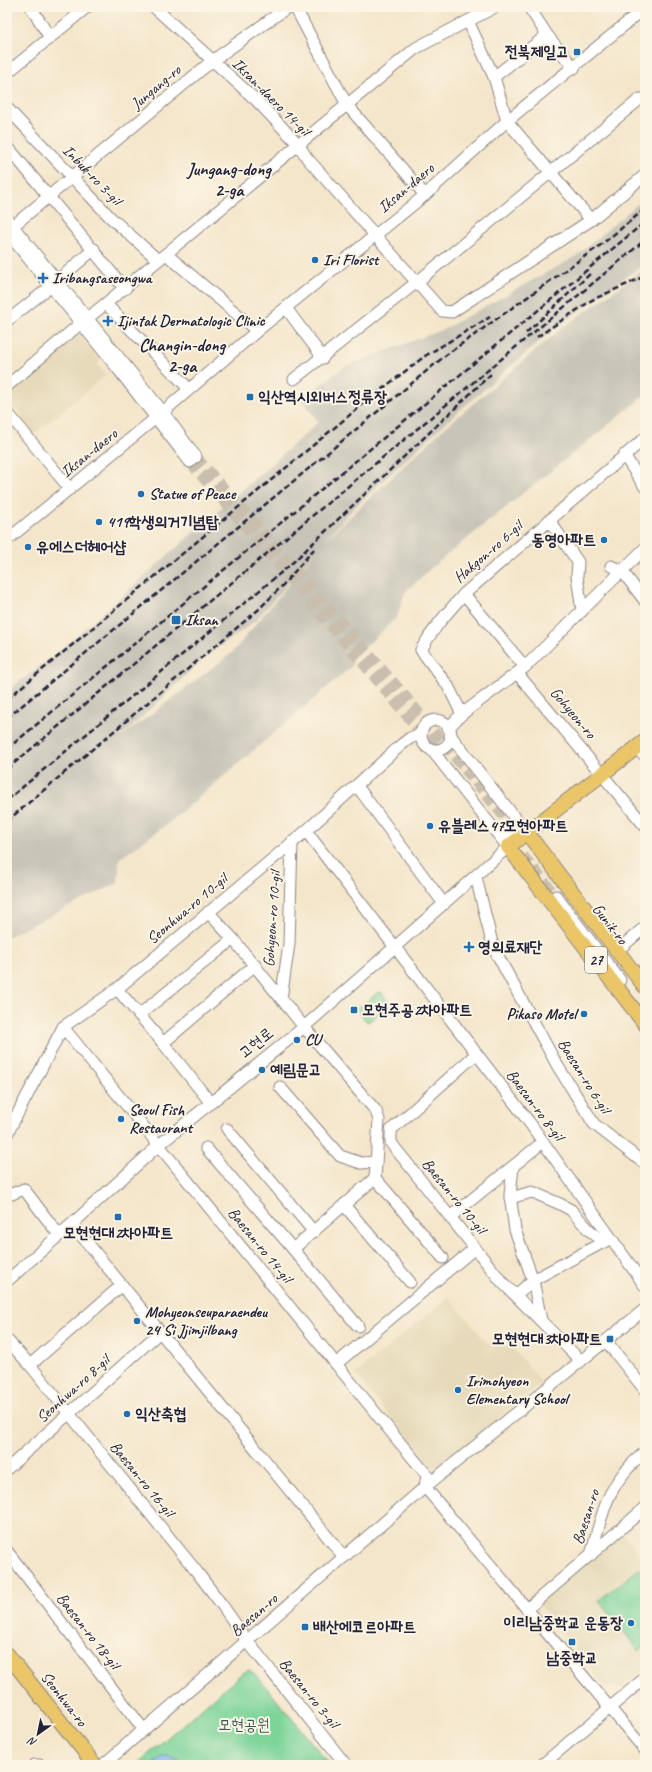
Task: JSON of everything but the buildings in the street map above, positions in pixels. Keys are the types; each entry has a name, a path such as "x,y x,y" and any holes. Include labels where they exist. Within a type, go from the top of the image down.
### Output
{"main road":[{"path":"527,833 602,775 642,748"},
{"name":"고현로","path":"508,847 527,833"},
{"name":"27","path":"527,833 558,891 645,1024"},
{"name":"27","path":"508,847 558,891 618,950 645,987"},
{"name":"Seonhwa-ro","path":"7,1654 95,1765"}],"street":[{"path":"31,7 50,38"},
{"path":"7,73 87,7"},
{"name":"Iksan-daero 14-gil","path":"154,7 256,100 298,144 307,158 376,234 442,312 452,312 591,220"},
{"name":"Jungang-ro","path":"193,459 9,226 49,196 212,61 288,7"},
{"path":"295,7 347,105 424,195"},
{"path":"7,386 416,48 495,7"},
{"path":"529,7 547,35 574,68"},
{"name":"Iksan-daero","path":"7,540 159,415 257,331 424,195 507,121 574,68 645,8"},
{"path":"468,21 494,76 507,121 591,220 645,175"},
{"path":"494,76 547,35"},
{"path":"294,379 323,358 417,282 640,98 645,99"},
{"name":"Inbuk-ro 3-gil","path":"7,108 71,178 110,217 162,257"},
{"path":"7,146 94,249 125,289"},
{"path":"7,321 54,284 94,249"},
{"path":"162,257 257,331"},
{"path":"106,304 189,389"},
{"path":"286,308 323,358"},
{"path":"7,412 70,489"},
{"name":"Hakgon-ro 6-gil","path":"462,714 448,686 421,650 440,620 464,594 645,438"},
{"path":"624,455 645,487"},
{"path":"549,520 578,562 577,576 582,611"},
{"path":"430,749 435,750 448,744 449,731 462,714 521,670 645,548"},
{"path":"611,566 622,571 645,601"},
{"name":"Gohyeon-ro","path":"464,594 602,775 645,826"},
{"path":"508,847 430,749 423,743 421,734 425,725 434,720 443,722 527,833"},
{"name":"Seonhwa-ro 10-gil","path":"7,1134 63,1027 117,989 306,831 401,745 410,738 421,734"},
{"path":"357,786 444,904"},
{"path":"496,832 507,833 512,828 514,816"},
{"name":"Baesan-ro 8-gil","path":"306,831 543,1142 608,1240 645,1286"},
{"name":"Gohyeon-ro 10-gil","path":"281,999 289,944 292,842"},
{"name":"고현로","path":"7,1280 72,1224 159,1145 304,1026 476,877 508,847"},
{"name":"Baesan-ro 6-gil","path":"476,877 493,947 556,1065 594,1124 645,1164"},
{"name":"Gunik-ro","path":"558,891 645,996"},
{"name":"Gunik-ro","path":"558,891 645,1014"},
{"path":"208,912 255,965 281,999 376,1111 379,1120 375,1178 443,1258"},
{"path":"618,950 645,926"},
{"path":"139,1015 233,939"},
{"path":"163,1043 255,965"},
{"path":"117,989 163,1043 210,1102"},
{"name":"Baesan-ro 14-gil","path":"63,1027 427,1475 425,1487"},
{"name":"Baesan-ro 10-gil","path":"476,1054 391,1130 391,1143 502,1282 581,1361"},
{"path":"280,1087 340,1156 350,1161 361,1163 376,1162"},
{"path":"227,1129 314,1232"},
{"path":"450,1217 543,1142"},
{"path":"206,1148 358,1326"},
{"path":"513,1167 510,1198 515,1230 534,1280 541,1320"},
{"path":"293,1249 375,1178"},
{"path":"7,1192 12,1194 24,1189 59,1235"},
{"path":"510,1198 532,1192 571,1210 588,1229 608,1240"},
{"path":"344,1205 410,1282"},
{"path":"72,1224 344,1557"},
{"path":"516,1295 534,1280 608,1240"},
{"path":"336,1364 475,1248"},
{"path":"30,1365 122,1285"},
{"name":"Baesan-ro","path":"103,1765 248,1642 425,1487 645,1309"},
{"name":"Seonhwa-ro 8-gil","path":"7,1468 160,1332"},
{"name":"Baesan-ro 16-gil","path":"7,1340 30,1365 222,1605 248,1642"},
{"path":"606,1341 645,1390"},
{"name":"Baesan-ro","path":"527,1609 591,1555 610,1491 630,1465 645,1452"},
{"path":"425,1487 645,1750"},
{"path":"591,1555 645,1508"},
{"name":"Baesan-ro 18-gil","path":"7,1551 144,1730"},
{"name":"Baesan-ro 3-gil","path":"248,1642 346,1765"},
{"path":"542,1765 645,1678"},
{"path":"34,1765 40,1765"}],"shaded area":[{"path":"645,198 645,263 550,332 444,424 354,508 324,541 440,432 562,328 645,269 645,395 437,563 405,592 397,617 352,659 352,666 170,822 119,859 118,883 7,937 7,691 55,655 319,422 301,399 344,367 442,330 575,257","holes":["319,548 232,653 121,737 204,658 255,621"]},
{"path":"77,332 100,361 97,365 106,375 34,434 21,419 23,417 7,399 7,393"},
{"path":"449,1297 486,1342 512,1347 542,1383 435,1471 355,1374"},
{"path":"622,1532 645,1562 645,1670 622,1688 605,1687 538,1602"}],"green space":[{"path":"379,992 382,993 390,1004 389,1007 368,1022 358,1008"},
{"name":"이리남중학교 운동장","path":"639,1569 645,1577 645,1646 639,1651 599,1600"},
{"name":"모현공원","path":"249,1670 257,1676 330,1765 136,1765 241,1674"}],"water":[{"path":"167,1756 178,1759 184,1765 152,1765 160,1758"}],"tunnel":[{"path":"196,457 399,689 526,843"},
{"path":"190,462 440,755"},
{"path":"523,856 556,896"}],"railway":[{"path":"7,718 446,355 602,244 645,209"},
{"path":"7,749 645,222"},
{"path":"7,769 645,240"},
{"path":"526,333 591,273"},
{"path":"537,337 592,300 645,276"},
{"path":"7,699 369,399 425,356 490,317"},
{"path":"7,800 289,566 491,374"},
{"path":"7,821 258,610 283,585 314,549"}],"place":[{"name":"전북제일고","path":"577,52"},
{"name":"Iri Florist","path":"315,260"},
{"name":"Iribangsaseongwa","path":"43,278"},
{"name":"Ijintak Dermatologic Clinic","path":"108,321"},
{"name":"익산역시외버스정류장","path":"250,397"},
{"name":"Statue of Peace","path":"141,494"},
{"name":"419학생의거기념탑","path":"99,522"},
{"name":"동영아파트","path":"604,540"},
{"name":"유에스더헤어샵","path":"28,547"},
{"name":"Iksan","path":"176,620"},
{"name":"유블레스47모현아파트","path":"430,826"},
{"name":"영의료재단","path":"469,947"},
{"name":"모현주공2차아파트","path":"354,1010"},
{"name":"Pikaso Motel","path":"584,1014"},
{"name":"CU","path":"297,1040"},
{"name":"예림문고","path":"262,1070"},
{"name":"Seoul Fish Restaurant","path":"121,1119"},
{"name":"모현현대2차아파트","path":"118,1217"},
{"name":"Mohyeonseuparaendeu 24 Si Jjimjilbang","path":"137,1321"},
{"name":"모현현대3차아파트","path":"610,1339"},
{"name":"Irimohyeon Elementary School","path":"458,1390"},
{"name":"익산축협","path":"127,1414"},
{"name":"이리남중학교 운동장","path":"631,1623"},
{"name":"배산에코르아파트","path":"305,1627"},
{"name":"남중학교","path":"572,1642"}],"district":[{"name":"Jungang-dong 2-ga","path":"229,179"},
{"name":"Changin-dong 2-ga","path":"182,355"}]}
